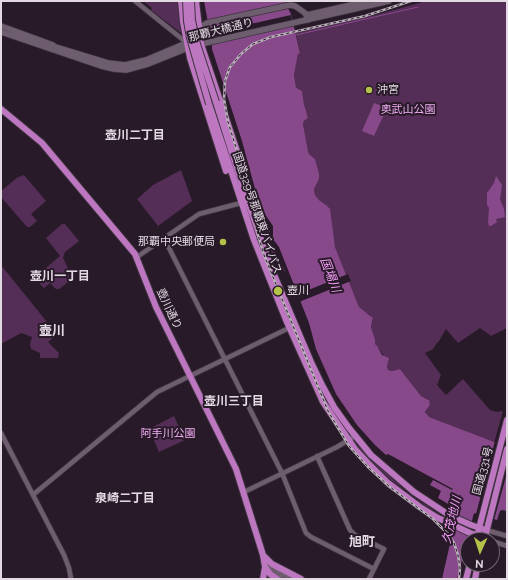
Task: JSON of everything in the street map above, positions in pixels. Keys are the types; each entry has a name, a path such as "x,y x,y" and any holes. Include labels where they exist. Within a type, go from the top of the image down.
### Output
{"highway":[{"path":"181,1 187,45 231,184 242,200"},
{"name":"国道329号那覇東バイパス","path":"186,1 186,14 190,38 268,277 322,402 349,441 368,463 398,490 420,507 468,532"},
{"name":"国道329号那覇東バイパス","path":"192,1 192,20 195,36 212,103"},
{"path":"196,1 201,44 238,154 244,180 242,200"},
{"name":"壺川通り","path":"1,109 42,143 132,248 137,257 156,307 233,462 264,557 265,567 263,579"},
{"name":"国道329号那覇東バイパス","path":"242,200 322,385 334,407 355,436 371,455 414,492 455,518 486,530"},
{"path":"289,328 296,324"},
{"name":"国道331号","path":"476,532 475,526 481,516 507,420"},
{"name":"国道331号","path":"486,530 507,449"},
{"path":"264,557 278,567 301,579"},
{"path":"265,567 270,574 277,579"}],"main road":[{"name":"那覇大橋通り","path":"60,50 104,62 125,65 146,60 187,45 201,44 292,23 308,17 368,1"},
{"name":"那覇大橋通り","path":"308,17 389,1"},
{"name":"那覇大橋通り","path":"187,45 195,39 201,27 207,23 290,5 299,8 308,17"},
{"path":"1,29 43,46 60,50"},
{"path":"1,35 41,48 60,50"},
{"path":"264,557 268,564 280,575 282,579"}],"street":[{"path":"135,1 187,45"},
{"path":"137,257 200,214 242,200"},
{"path":"164,238 282,473 308,534 374,569"},
{"path":"34,494 148,398 165,387 289,328"},
{"path":"1,433 34,494 68,564 71,579"},
{"path":"244,492 349,441 355,436"},
{"path":"1,444 4,439"},
{"path":"317,456 350,530 355,535 384,549 369,579"},
{"path":"486,530 507,536"},
{"path":"278,567 280,571 291,579"}],"green space":[{"path":"143,1 178,1 181,33 151,10 152,8"},
{"name":"奥武山公園","path":"426,1 507,1 507,328 491,336 480,328 458,343 446,329 433,349 425,353 441,375 437,385 446,395 463,379 490,410 496,412 503,411 494,443 429,417 425,413 430,405 428,399 421,396 400,369 392,371 388,370 385,357 374,343 371,327 373,320 370,315 359,307 335,247 326,205 315,195 314,189 319,179 319,173 315,159 309,154 308,151 303,124 308,118 302,91 296,87 294,75 298,54 300,52 296,33 379,14"},
{"path":"181,170 192,201 158,226 137,199 153,185"},
{"path":"24,175 46,201 31,214 37,221 30,227 27,227 1,197 1,191 18,177"},
{"path":"259,213 267,224 270,232 269,240 286,273 281,268 274,253 272,253 262,227"},
{"path":"62,224 65,224 79,241 65,252 63,258 68,268 69,280 59,289 56,289 50,283 44,288 34,278 60,256 46,238"},
{"path":"1,265 51,327 59,333 48,342 59,353 58,358 40,358 40,353 31,349 30,344 32,337 21,333 1,344"},
{"name":"阿手川公園","path":"174,416 185,440 159,452 149,429"},
{"path":"360,445 377,464 406,491 388,478 370,461 358,447"},
{"path":"416,499 454,522 426,506"}],"water":[{"name":"国場川","path":"204,1 284,1 291,14 300,53 298,54 294,75 296,87 302,91 308,118 303,124 308,151 309,154 315,159 319,173 319,179 314,189 315,195 330,209 335,247 359,307 373,318 371,327 375,344 382,355 389,358 387,366 388,370 392,371 400,369 421,396 429,400 430,405 425,412 429,417 507,447 507,511 500,511 497,520 474,513 469,532 460,532 460,567 457,579 442,579 461,495 457,509 438,498 441,491 430,485 433,480 452,490 453,489 388,454 386,455 357,425 336,394 316,349 309,323 279,247 273,239 273,226 260,207 242,141 212,49"},
{"path":"374,103 387,108 374,136 362,131"},
{"path":"496,176 502,185 500,199 505,217 496,219 497,222 489,226 487,193 494,183"}],"pier":[{"path":"291,15 293,26 212,44 210,33"},
{"path":"348,274 351,281 299,302 296,295"},
{"path":"495,441 507,445 507,473 494,520 476,514 482,491 481,488 483,486 488,468 487,465 489,463"}],"waterway":[{"path":"296,35 418,7"}],"railway":[{"path":"411,1 365,16 271,37 253,44 241,54 230,67 225,81 224,99 228,122 248,186 258,235 264,255 328,411 349,446 368,467 390,487 433,519 449,535 454,543 458,555 460,568 459,579"}],"place":[{"name":"沖宮","path":"369,90"},
{"name":"那覇中央郵便局","path":"223,242"},
{"name":"壺川","path":"278,291"}],"district":[{"name":"壺川二丁目","path":"135,135"},
{"name":"壺川一丁目","path":"60,276"},
{"name":"壺川","path":"52,331"},
{"name":"壺川三丁目","path":"234,401"},
{"name":"泉崎二丁目","path":"125,498"},
{"name":"旭町","path":"362,542"}],"water label":[{"name":"久茂地川","path":"452,520"}]}
